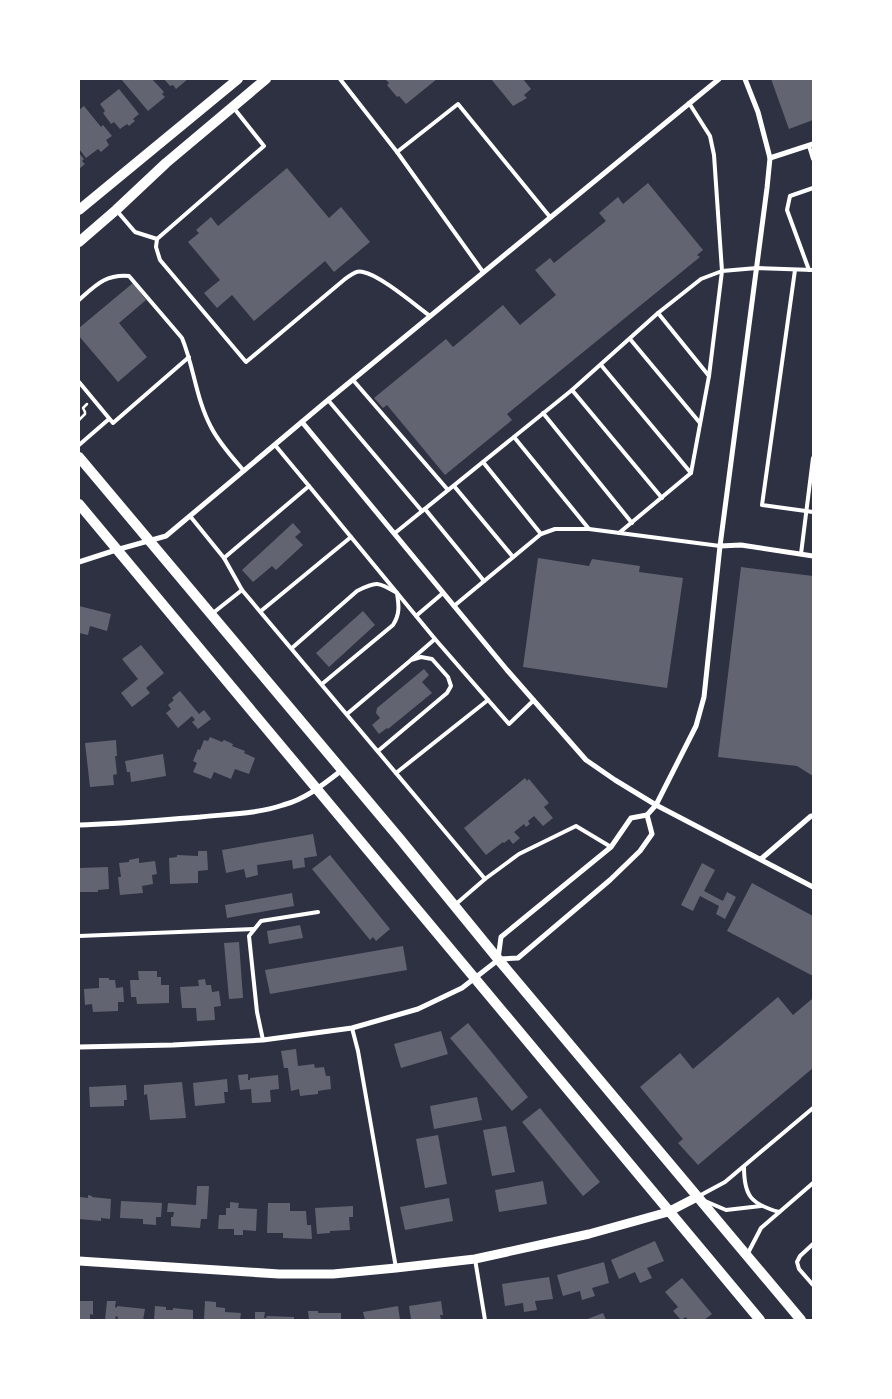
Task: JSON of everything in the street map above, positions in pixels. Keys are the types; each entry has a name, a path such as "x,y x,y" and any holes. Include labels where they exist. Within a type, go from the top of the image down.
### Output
{"main road":[{"path":"79,210 238,79"},
{"path":"79,242 166,163 266,79"},
{"path":"79,457 342,770 696,1197 801,1320"},
{"path":"79,504 760,1320"}],"street":[{"path":"79,562 166,536 328,400 719,79"},
{"path":"498,959 501,937 610,847 631,818 648,815 656,805 696,726 704,697 720,546 770,158 758,112 745,79"},
{"path":"770,158 811,145"},
{"path":"302,422 443,593 586,760 656,805 813,887"},
{"path":"720,546 740,545 813,556"},
{"path":"79,825 117,824 254,812 284,805 302,798 342,770"},
{"path":"79,1047 172,1045 263,1040 352,1028 418,1009 462,988 498,959 518,958 610,880 640,851 652,834 648,815"},
{"path":"761,860 813,816"},
{"path":"79,1261 279,1274 332,1274 396,1268 474,1258 589,1234 668,1212 696,1197"}],"lane":[{"path":"340,79 397,152 483,272"},
{"path":"397,152 458,104 550,217"},
{"path":"619,533 691,473 709,376 722,271 714,155 710,136 689,104"},
{"path":"232,107 264,146 157,239 156,247 160,260 246,362 345,279 356,272 362,271 376,277 430,316"},
{"path":"811,145 813,159"},
{"path":"395,533 572,390 658,314 701,279 722,271 757,268 811,270 787,210 790,196 813,188"},
{"path":"116,210 135,232 157,239"},
{"path":"795,270 762,505 813,512"},
{"path":"79,300 103,280 119,275 129,276 182,338 189,357 198,394 210,427 244,471"},
{"path":"658,314 709,376"},
{"path":"630,340 700,424"},
{"path":"79,382 113,423 189,357"},
{"path":"601,365 691,473"},
{"path":"353,380 448,490"},
{"path":"572,390 662,498"},
{"path":"328,400 484,580"},
{"path":"543,413 632,523"},
{"path":"79,445 109,418"},
{"path":"514,437 589,529"},
{"path":"275,445 435,639 509,724 534,700"},
{"path":"801,554 813,458"},
{"path":"483,462 541,534"},
{"path":"224,558 309,486"},
{"path":"454,486 513,557"},
{"path":"190,516 224,558 242,590 485,879"},
{"path":"454,606 541,534 555,529 589,529 720,546"},
{"path":"261,611 351,536"},
{"path":"292,648 357,591 369,585 380,583 397,593 400,607 393,625 322,684"},
{"path":"211,615 242,590"},
{"path":"416,616 443,593"},
{"path":"347,714 435,639"},
{"path":"378,751 448,693 451,686 448,677 432,659 421,658 411,660"},
{"path":"396,773 488,700"},
{"path":"455,906 485,879 519,854 576,826 610,847"},
{"path":"263,1040 257,1012 249,936 261,921 318,912"},
{"path":"79,936 254,929"},
{"path":"352,1028 358,1051 396,1268"},
{"path":"696,1197 726,1182 813,1108"},
{"path":"744,1167 744,1184 750,1196 761,1206 779,1212"},
{"path":"748,1256 762,1228 813,1183"},
{"path":"696,1197 726,1210 761,1206"},
{"path":"813,1244 800,1256 797,1262 799,1269 813,1285"},
{"path":"474,1258 485,1320"}],"path":[{"path":"79,420 85,414 83,408 87,404"}],"building":[{"path":"121,79 152,79 164,92 162,94 165,97 148,111"},
{"path":"164,79 188,79 176,89 173,85 170,86"},
{"path":"385,79 437,79 406,104 399,96 397,97 387,85 389,83"},
{"path":"491,79 523,79 531,89 524,95 527,98 513,106"},
{"path":"771,79 813,79 813,120 789,129"},
{"path":"119,89 139,114 129,126 127,124 120,129 114,122 111,124 103,113 105,111 100,104"},
{"path":"84,106 101,127 103,125 112,136 106,140 109,145 101,152 98,149 86,158 79,149 79,110"},
{"path":"79,153 84,159 82,161 85,164 79,169"},
{"path":"287,168 329,218 341,207 370,242 334,272 325,261 254,321 232,295 217,308 204,293 220,280 188,242 199,233 196,230 211,217 218,226"},
{"path":"648,183 703,250 697,255 700,257 507,414 512,420 445,475 387,405 383,408 374,398 446,339 453,347 503,305 520,325 556,295 535,270 550,258 554,263 606,221 599,213 618,197 623,204"},
{"path":"133,283 146,300 119,323 147,357 118,382 79,336 79,328"},
{"path":"293,523 301,532 295,537 303,545 276,570 272,566 253,582 242,570"},
{"path":"538,558 589,566 592,559 640,566 639,572 683,578 667,688 523,667"},
{"path":"741,567 813,576 813,776 797,766 718,757"},
{"path":"79,606 111,614 107,631 90,626 88,635 79,633"},
{"path":"363,611 375,625 329,667 316,653"},
{"path":"141,645 164,673 146,688 150,693 132,707 121,693 138,679 122,659"},
{"path":"424,669 429,675 422,682 432,693 388,729 379,734 372,725 380,718 376,713 377,708"},
{"path":"180,691 199,714 204,710 211,719 198,729 192,722 195,720 192,716 178,728 166,713 171,709 168,705 174,700 172,698"},
{"path":"210,737 233,744 232,746 245,751 244,753 255,758 249,774 235,769 231,779 214,772 211,779 193,772 197,763 193,761 198,749 200,750 204,740 208,741"},
{"path":"116,740 117,774 113,775 114,785 90,787 85,743"},
{"path":"163,754 166,776 131,782 130,772 127,772 125,761"},
{"path":"525,778 527,781 529,779 549,803 544,807 553,818 543,826 534,816 528,821 530,824 526,827 524,824 514,832 520,838 513,844 509,839 486,855 464,828"},
{"path":"313,834 317,856 304,858 305,867 293,869 292,860 257,865 258,875 246,878 244,869 226,873 222,850"},
{"path":"198,851 207,851 208,870 198,871 198,883 170,884 169,858 177,857 177,855 198,856"},
{"path":"330,855 390,929 376,941 373,937 370,940 312,869"},
{"path":"139,858 139,863 155,861 157,874 152,875 153,884 142,886 143,893 120,895 118,877 121,877 119,863"},
{"path":"702,863 715,870 704,891 723,901 727,892 736,897 725,919 716,914 719,906 700,896 693,911 681,905"},
{"path":"108,867 109,889 98,890 98,892 79,892 79,868"},
{"path":"752,883 813,916 813,976 727,931"},
{"path":"292,893 294,906 227,918 225,905"},
{"path":"300,925 303,938 269,944 267,931"},
{"path":"239,942 243,998 229,999 224,943"},
{"path":"403,946 407,970 270,994 265,970"},
{"path":"138,971 157,971 157,977 161,977 161,985 169,985 169,1003 137,1004 136,997 131,997 130,980 139,980"},
{"path":"99,978 115,980 116,988 123,987 124,1002 118,1002 118,1011 93,1012 92,1004 85,1005 84,989 99,988"},
{"path":"205,979 206,985 211,985 212,992 219,991 221,1006 214,1007 215,1020 197,1021 196,1008 182,1008 180,987 199,986 198,980"},
{"path":"778,997 793,1015 813,998 813,1068 698,1165 678,1143 683,1139 640,1087 680,1053 693,1069"},
{"path":"468,1023 528,1097 512,1111 450,1038"},
{"path":"441,1031 448,1054 401,1068 394,1044"},
{"path":"296,1049 298,1066 314,1064 315,1068 324,1067 326,1076 330,1076 331,1089 318,1091 318,1094 300,1096 299,1089 291,1091 288,1068 284,1068 281,1051"},
{"path":"248,1074 248,1080 250,1078 278,1075 279,1089 270,1090 271,1102 252,1103 251,1089 240,1090 238,1075"},
{"path":"227,1079 228,1092 224,1092 225,1103 195,1106 193,1083"},
{"path":"182,1082 186,1118 150,1120 147,1094 144,1095 144,1085"},
{"path":"126,1085 127,1100 124,1100 124,1106 90,1107 89,1087"},
{"path":"477,1097 482,1120 434,1129 430,1106"},
{"path":"540,1108 600,1182 583,1196 522,1122"},
{"path":"506,1126 515,1172 492,1176 483,1130"},
{"path":"438,1135 447,1184 425,1188 416,1139"},
{"path":"543,1181 547,1204 499,1212 495,1190"},
{"path":"197,1186 209,1186 207,1219 201,1219 200,1228 171,1226 171,1217 173,1217 174,1212 167,1212 168,1203 196,1205"},
{"path":"88,1195 111,1199 110,1219 101,1218 101,1221 79,1219 80,1197 88,1198"},
{"path":"449,1198 453,1221 405,1230 400,1207"},
{"path":"121,1201 162,1203 161,1217 156,1217 156,1225 143,1224 143,1219 120,1218"},
{"path":"230,1202 239,1203 238,1208 257,1209 256,1231 243,1230 243,1235 234,1235 234,1229 218,1229 219,1215 226,1215 226,1208 230,1208"},
{"path":"268,1203 290,1203 290,1211 306,1211 307,1225 311,1225 312,1239 283,1238 283,1233 267,1233"},
{"path":"353,1206 353,1217 349,1217 350,1230 317,1234 315,1208"},
{"path":"655,1241 664,1261 647,1268 652,1278 640,1283 635,1272 619,1279 611,1260"},
{"path":"604,1262 609,1283 592,1288 595,1296 582,1300 580,1291 563,1296 557,1275"},
{"path":"549,1277 553,1299 535,1301 537,1310 524,1312 523,1303 505,1306 502,1284"},
{"path":"682,1278 712,1314 704,1320 688,1320 686,1317 681,1320 673,1311 678,1307 665,1292"},
{"path":"79,1301 93,1301 93,1315 90,1314 90,1320 79,1320"},
{"path":"107,1301 116,1301 115,1307 117,1308 117,1306 145,1309 143,1320 117,1320 118,1317 116,1316 115,1320 105,1320"},
{"path":"205,1301 216,1302 216,1307 225,1308 225,1312 241,1313 240,1320 204,1320"},
{"path":"441,1301 443,1315 440,1315 441,1320 411,1319 409,1306"},
{"path":"155,1306 166,1307 166,1310 173,1310 173,1308 193,1310 193,1320 154,1320"},
{"path":"398,1306 400,1320 365,1320 363,1312"},
{"path":"308,1311 341,1313 341,1320 309,1320"},
{"path":"255,1312 265,1312 264,1318 267,1316 294,1317 294,1320 255,1320"},
{"path":"603,1313 606,1320 585,1320"}]}
